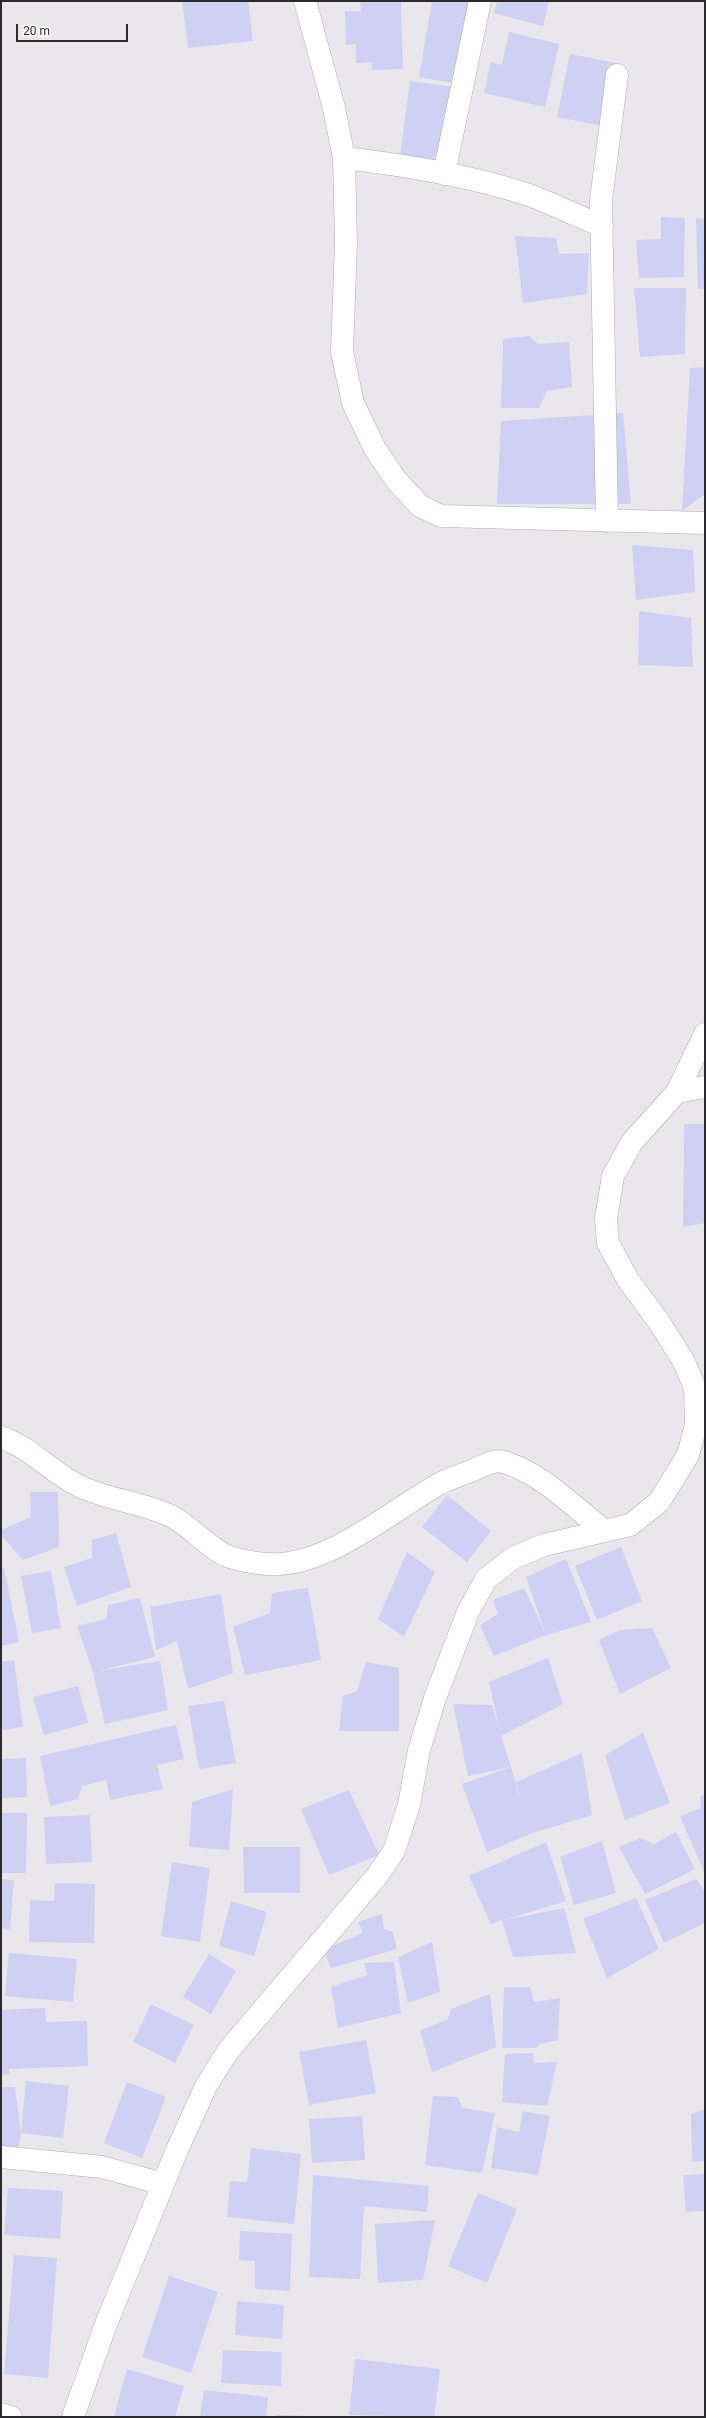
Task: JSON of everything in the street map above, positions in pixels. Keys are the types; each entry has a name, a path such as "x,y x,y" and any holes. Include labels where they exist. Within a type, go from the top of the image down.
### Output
{"street":[{"path":"305,1 334,108 344,158 346,242 342,352 353,403 375,449 396,480 420,506 441,516 705,523"},
{"path":"444,174 480,1"},
{"path":"607,521 601,200 617,75"},
{"path":"344,158 383,162 444,174 529,195 602,226"},
{"path":"73,2417 106,2324 163,2184 206,2086 228,2051 377,1876 394,1851 409,1805 419,1750 435,1698 468,1612 486,1579 513,1558 544,1545 630,1525 659,1502 688,1455 696,1425 695,1388 684,1362 659,1322 628,1280 608,1243 606,1218 613,1176 632,1142 677,1092 705,1034"},
{"path":"677,1092 705,1087"},
{"path":"1,1437 26,1448 78,1485 100,1494 141,1505 172,1517 226,1556 266,1564 292,1565 323,1552 360,1534 440,1484 484,1465 501,1461 514,1465 536,1477 605,1532"},
{"path":"1,2157 102,2167 163,2184"},
{"path":"1,2414 12,2417"}],"building":[{"path":"182,1 248,1 253,41 188,48"},
{"path":"360,1 401,1 403,69 372,70 372,62 356,63 356,44 346,45 345,11 361,11"},
{"path":"432,1 474,1 459,84 419,77"},
{"path":"497,1 549,1 543,26 494,13"},
{"path":"509,32 559,44 545,107 484,93 491,62 502,65"},
{"path":"570,54 616,63 603,126 557,117"},
{"path":"410,81 453,87 443,163 400,157"},
{"path":"661,217 685,218 684,277 639,278 636,240 661,239"},
{"path":"696,218 705,219 705,289 698,289"},
{"path":"515,236 556,238 559,254 589,253 587,294 523,303"},
{"path":"634,288 686,288 685,354 640,357"},
{"path":"529,336 538,344 569,342 572,387 547,391 539,408 501,408 503,339"},
{"path":"705,367 705,494 682,511 690,368"},
{"path":"623,413 631,504 497,504 501,421"},
{"path":"632,545 693,550 695,592 636,600"},
{"path":"639,611 691,618 693,667 638,665"},
{"path":"684,1124 705,1124 705,1223 683,1227"},
{"path":"30,1492 58,1492 59,1547 23,1560 1,1535 1,1530 31,1517"},
{"path":"447,1495 491,1531 467,1562 422,1527"},
{"path":"116,1533 131,1587 77,1606 64,1567 92,1558 92,1540"},
{"path":"621,1547 642,1601 597,1620 575,1566"},
{"path":"407,1552 435,1572 404,1637 378,1619"},
{"path":"566,1559 591,1622 546,1635 526,1577"},
{"path":"4,1568 19,1642 1,1646 1,1569"},
{"path":"51,1571 61,1628 32,1633 21,1576"},
{"path":"308,1588 321,1660 245,1675 233,1627 270,1613 272,1593"},
{"path":"524,1588 546,1635 494,1656 480,1625 498,1614 493,1600"},
{"path":"221,1594 233,1673 188,1689 177,1641 156,1650 150,1607"},
{"path":"140,1598 155,1657 97,1671 160,1661 168,1710 105,1724 93,1672 77,1626 106,1619 108,1605"},
{"path":"652,1628 671,1668 620,1694 599,1640 620,1630"},
{"path":"548,1658 563,1704 501,1736 511,1767 468,1776 453,1704 492,1705 500,1732 489,1682"},
{"path":"14,1660 23,1727 1,1730 1,1662"},
{"path":"366,1662 399,1668 399,1731 339,1731 343,1696 357,1691"},
{"path":"78,1686 88,1723 44,1735 33,1697"},
{"path":"224,1701 236,1763 199,1769 188,1706"},
{"path":"176,1725 184,1759 157,1765 163,1789 110,1800 106,1780 82,1786 78,1799 50,1806 40,1756"},
{"path":"643,1733 670,1803 625,1820 605,1755"},
{"path":"582,1753 592,1815 530,1834 487,1852 462,1784 511,1767 521,1803 516,1782"},
{"path":"26,1758 27,1797 1,1798 1,1759"},
{"path":"233,1789 229,1850 189,1847 192,1802"},
{"path":"349,1790 379,1855 329,1875 301,1809"},
{"path":"705,1794 705,1848 698,1851 705,1849 705,1874 680,1816 701,1808 700,1797"},
{"path":"1,1813 27,1813 26,1873 1,1873"},
{"path":"90,1815 92,1862 46,1864 44,1817"},
{"path":"676,1832 695,1869 645,1894 619,1847 641,1838 654,1844"},
{"path":"602,1841 616,1893 574,1905 560,1857"},
{"path":"546,1842 566,1901 504,1920 564,1908 576,1953 513,1957 502,1920 491,1924 469,1876"},
{"path":"243,1847 300,1847 300,1893 244,1893"},
{"path":"172,1862 210,1868 200,1942 161,1936"},
{"path":"1,1879 14,1880 10,1929 1,1928"},
{"path":"696,1879 705,1892 705,1923 664,1943 645,1900"},
{"path":"55,1883 95,1884 94,1943 29,1942 30,1900 54,1901"},
{"path":"636,1898 659,1949 607,1978 583,1919"},
{"path":"231,1901 267,1912 254,1956 219,1946"},
{"path":"382,1914 384,1929 393,1932 397,1949 331,1968 324,1950 363,1933 358,1922"},
{"path":"432,1942 440,1992 408,2003 398,1957"},
{"path":"9,1953 77,1959 73,2002 5,1996"},
{"path":"209,1954 236,1971 211,2014 183,1997"},
{"path":"394,1962 401,2013 338,2028 331,1987 367,1975 364,1963"},
{"path":"504,1987 530,1987 534,2002 560,1998 558,2040 540,2044 535,2048 502,2048"},
{"path":"490,1994 496,2047 432,2072 420,2031 448,2019 451,2009"},
{"path":"151,2004 194,2025 175,2063 133,2042"},
{"path":"45,2008 46,2022 87,2021 88,2066 9,2069 9,2074 1,2075 1,2010"},
{"path":"366,2040 376,2093 309,2105 299,2052"},
{"path":"533,2053 534,2063 557,2062 547,2106 502,2102 505,2054"},
{"path":"26,2081 69,2086 63,2138 21,2133"},
{"path":"127,2082 166,2097 142,2158 104,2143"},
{"path":"1,2087 15,2087 21,2133 18,2151 1,2152"},
{"path":"433,2096 458,2097 462,2108 495,2113 482,2173 425,2165"},
{"path":"705,2109 705,2161 692,2162 691,2114"},
{"path":"523,2111 550,2116 538,2175 491,2168 497,2127 519,2132"},
{"path":"362,2116 365,2160 312,2163 309,2119"},
{"path":"251,2148 301,2154 294,2224 227,2217 230,2181 247,2182"},
{"path":"705,2174 705,2211 686,2212 683,2175"},
{"path":"313,2175 429,2186 427,2212 364,2206 360,2279 309,2277"},
{"path":"8,2188 63,2191 60,2239 4,2235"},
{"path":"478,2193 517,2209 487,2283 448,2266"},
{"path":"435,2220 423,2280 378,2283 375,2224"},
{"path":"240,2231 292,2234 290,2291 255,2289 255,2261 239,2260"},
{"path":"14,2255 57,2258 48,2378 4,2374"},
{"path":"169,2276 218,2292 191,2373 142,2357"},
{"path":"237,2301 284,2305 282,2339 235,2335"},
{"path":"223,2350 282,2352 281,2386 221,2383"},
{"path":"355,2359 440,2369 434,2417 349,2415"},
{"path":"127,2369 184,2386 175,2417 114,2417"},
{"path":"204,2390 268,2397 266,2417 200,2417"},
{"path":"277,2415 311,2416 311,2417 277,2417"}]}
